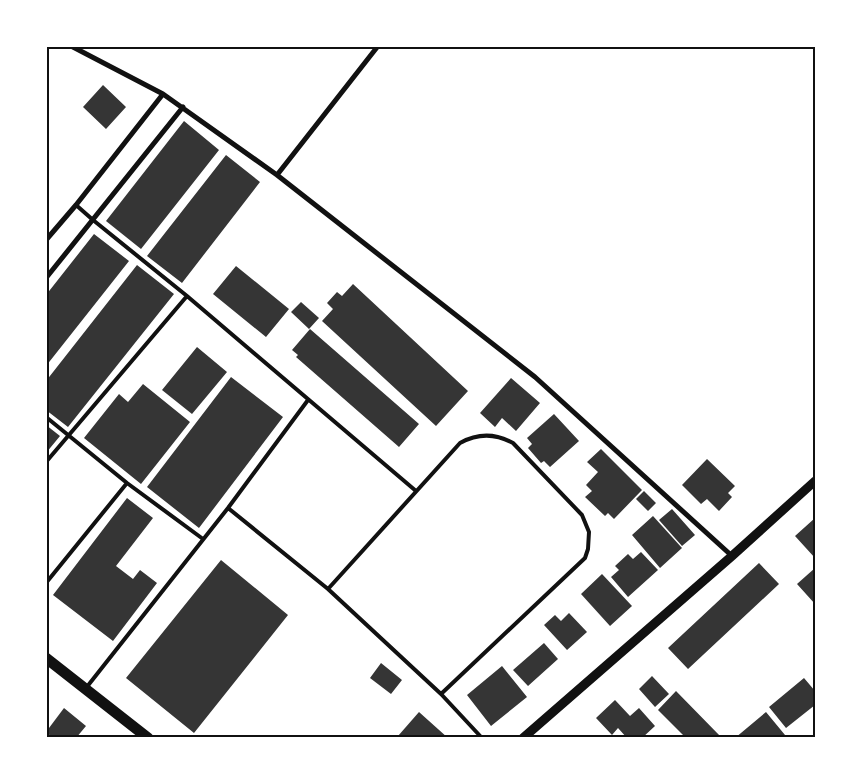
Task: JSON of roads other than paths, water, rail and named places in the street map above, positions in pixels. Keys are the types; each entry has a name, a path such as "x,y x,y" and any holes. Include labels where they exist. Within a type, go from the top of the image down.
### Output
{"main road":[{"path":"46,658 148,738"}],"street":[{"path":"71,46 163,94 277,175 535,377 732,556"},
{"path":"277,175 378,46"},
{"path":"46,240 76,205 163,94"},
{"path":"46,278 183,107"},
{"path":"523,738 815,482"}],"lane":[{"path":"76,205 187,296 416,491"},
{"path":"46,462 187,296"},
{"path":"86,688 228,508 308,400"},
{"path":"46,417 127,483 203,539"},
{"path":"328,589 460,443 478,436 496,436 513,443 575,507 584,520 588,532 588,549 585,558 441,694"},
{"path":"46,583 127,483"},
{"path":"228,508 328,589 441,694 482,738"}]}
